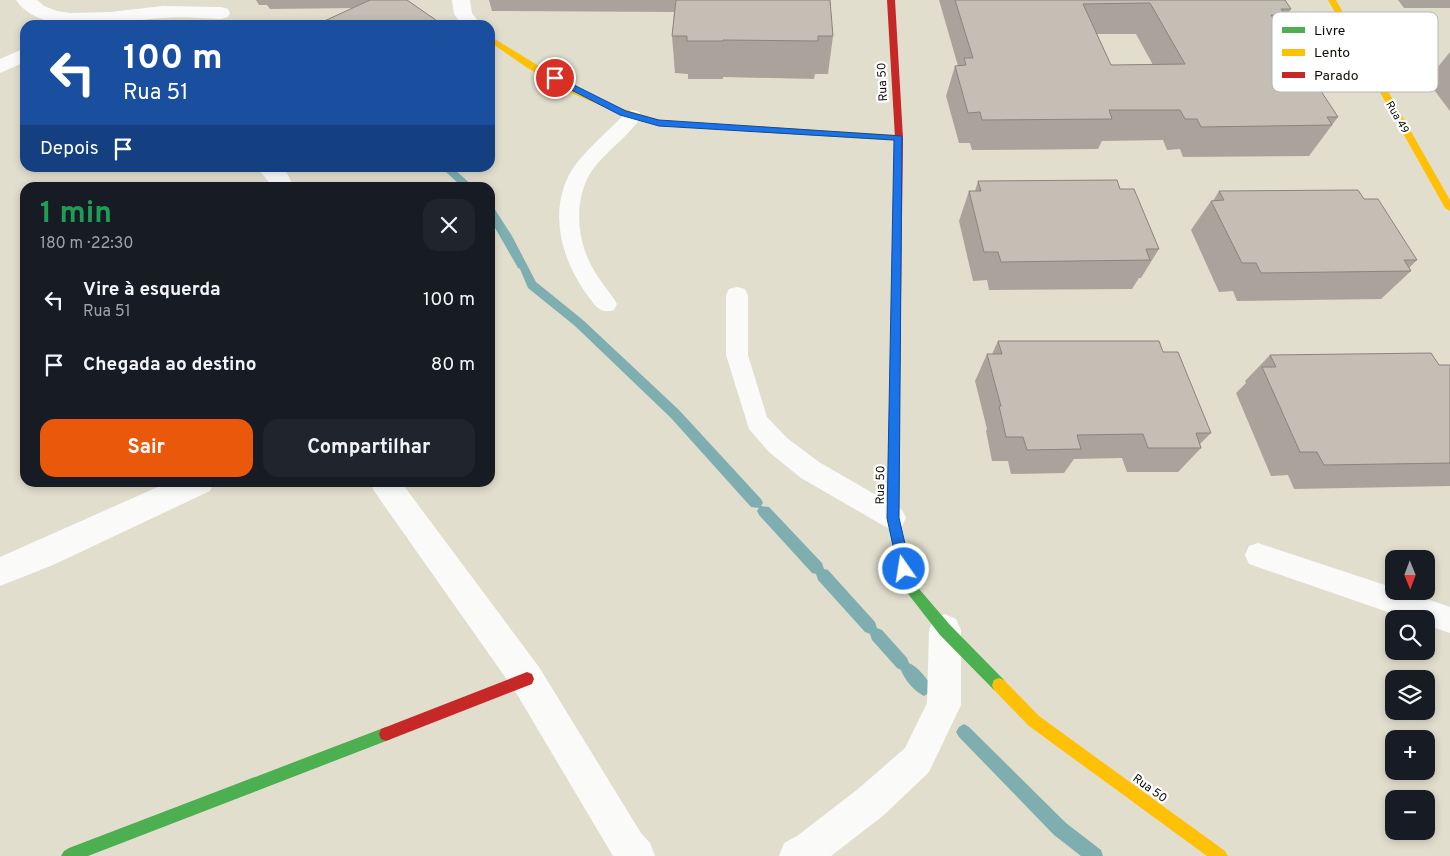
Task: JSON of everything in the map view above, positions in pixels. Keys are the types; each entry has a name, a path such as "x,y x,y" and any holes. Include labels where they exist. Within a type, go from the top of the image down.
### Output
{"street":[{"path":"25,0 32,8 55,16 78,20"},
{"path":"461,0 463,14 468,20"},
{"name":"Rua 50","path":"891,0 899,138 893,518 908,586 945,630 1034,721 1220,856"},
{"name":"Rua 49","path":"1332,0 1339,12"},
{"path":"105,20 164,12 222,13"},
{"path":"495,42 512,55 586,96 633,116 659,123 899,138"},
{"path":"0,67 20,57"},
{"name":"Rua 49","path":"1384,92 1450,208"},
{"path":"0,572 42,555 189,487"},
{"path":"388,487 527,679 625,853"},
{"path":"797,856 810,849 871,802 917,760 944,704 945,630"},
{"path":"69,856 527,679"}],"lane":[{"path":"606,304 585,274 574,246 569,222 569,199 579,175 633,116"},
{"path":"737,295 737,355 757,422 778,444 810,470 893,518"},
{"path":"1258,555 1450,620"}],"building":[{"path":"370,0 407,0 436,20 327,20"},
{"path":"676,0 830,0 833,36 818,36 818,41 687,41 687,36 672,36"},
{"path":"955,0 1285,0 1291,9 1281,9 1283,12 1272,12 1271,15 1272,92 1322,92 1338,117 1327,117 1332,125 1201,127 1197,119 1185,119 1180,110 1109,110 1112,119 982,120 980,112 968,113 955,66 966,65 964,58 973,58","holes":["1150,3 1185,64 1111,65 1083,4"]},
{"path":"1117,180 1120,189 1134,189 1159,249 1146,249 1150,260 1001,262 998,252 984,252 969,191 981,191 978,181"},
{"path":"1358,190 1364,199 1378,199 1417,260 1404,260 1411,271 1261,273 1256,263 1242,263 1211,201 1224,200 1219,191"},
{"path":"998,341 1159,341 1163,352 1178,352 1211,433 1196,433 1201,448 1148,448 1143,434 1077,435 1081,449 1027,450 1023,437 1006,437 999,406 1001,406 987,354 1002,354"},
{"path":"1431,353 1439,365 1450,365 1450,463 1324,465 1317,452 1300,452 1262,367 1276,367 1270,355"}],"waterway":[{"path":"452,172 463,182"},
{"path":"495,219 522,265"},
{"path":"525,270 532,285 579,323 675,414 756,503"},
{"path":"764,511 817,568"},
{"path":"823,575 870,627"},
{"path":"877,635 902,663"},
{"path":"908,670 924,688"},
{"path":"964,732 1060,829 1095,856"}],"traffic: fast":[{"path":"895,378 893,518 908,586 945,630 999,685"},
{"path":"69,856 386,734"}],"traffic: slow":[{"path":"1332,0 1339,12"},
{"path":"495,41 529,65 570,89 614,109 659,123 899,138"},
{"path":"1384,92 1450,208"},
{"path":"999,685 1034,721 1220,856"}],"traffic: jam":[{"path":"891,0 899,138 895,378"},
{"path":"386,734 527,679"}],"route":[{"path":"555,78 586,96 623,113 659,123 899,138 893,518 904,569"}]}
